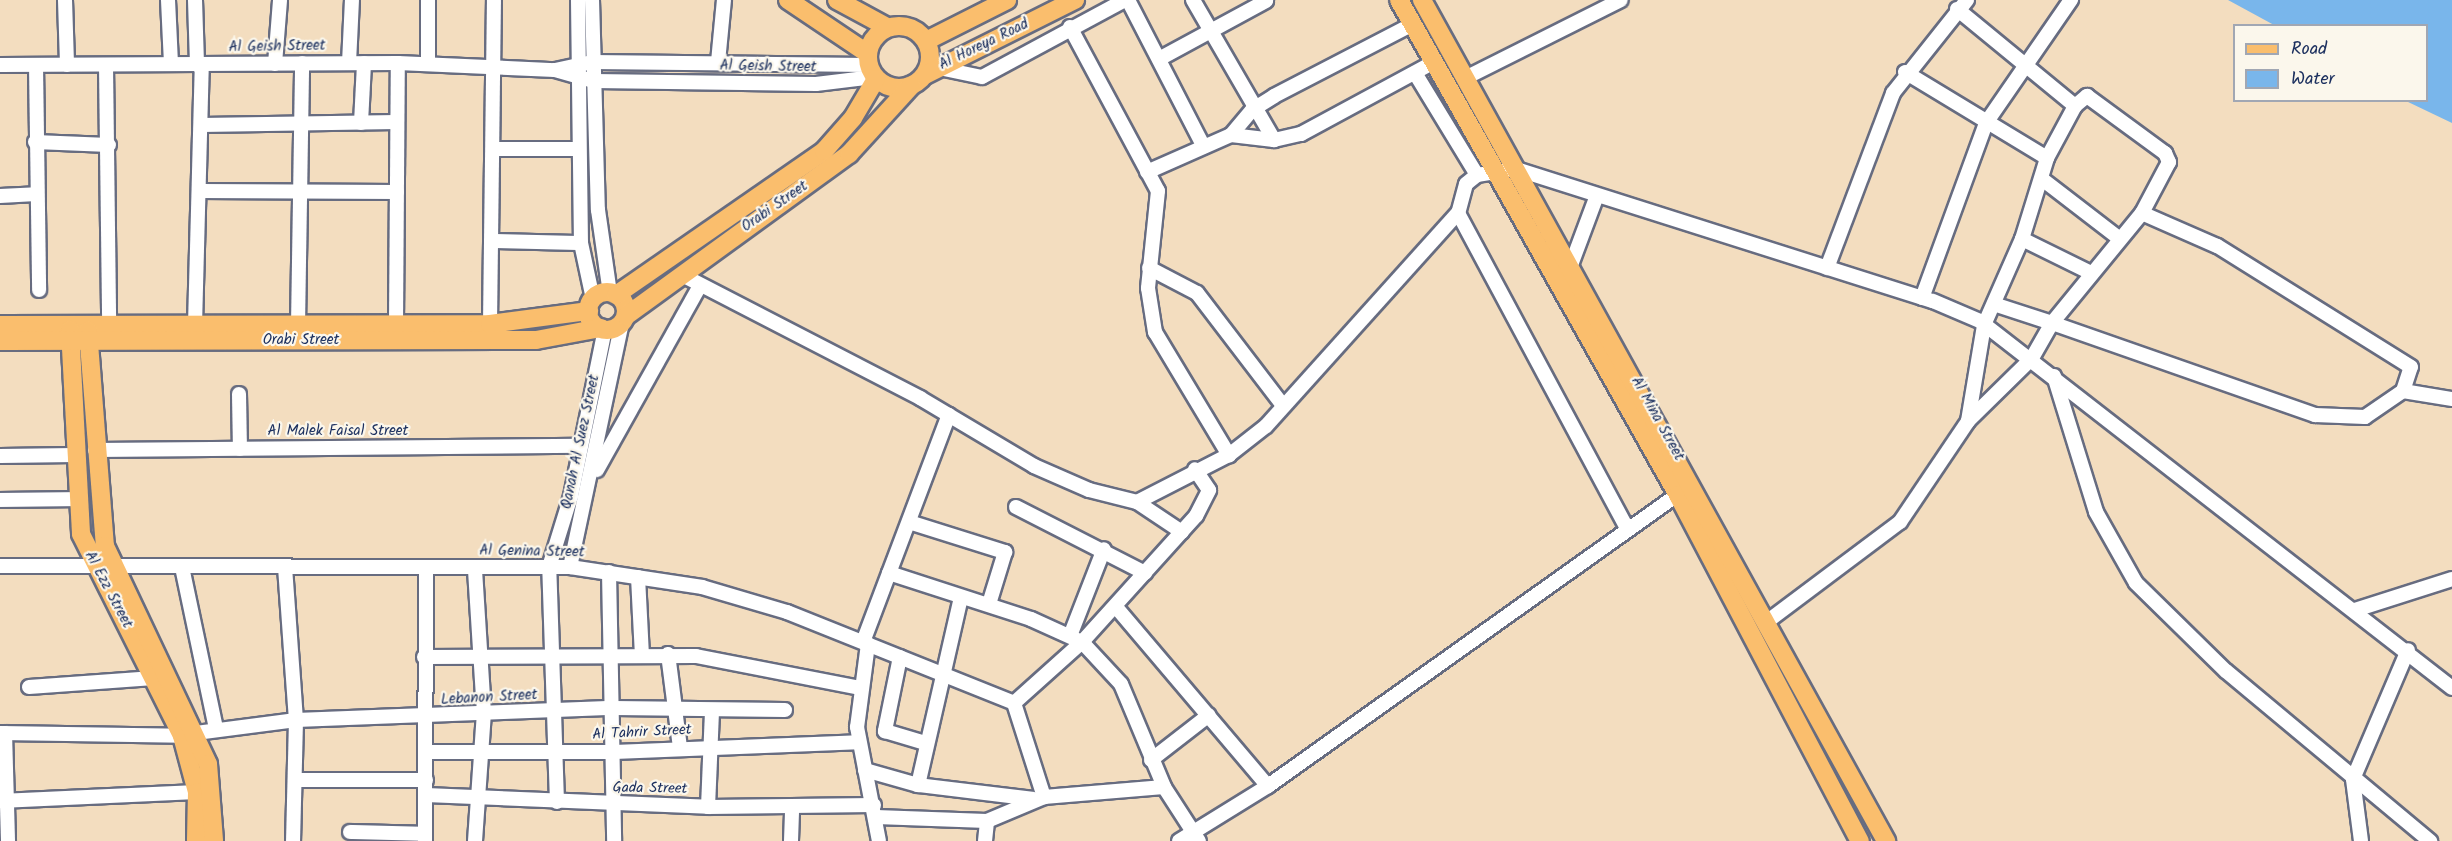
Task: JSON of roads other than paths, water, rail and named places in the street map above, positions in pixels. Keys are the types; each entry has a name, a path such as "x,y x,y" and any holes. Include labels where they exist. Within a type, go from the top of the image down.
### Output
{"main road":[{"path":"788,0 872,68 893,88 925,76 930,62 926,41 912,28 887,27 837,0"},
{"name":"Al Horeya Road","path":"926,41 1006,0"},
{"name":"Al Horeya Road","path":"925,76 1075,0"},
{"name":"Al Mina Street","path":"1399,0 1495,169 1565,275 1685,489 1767,621 1886,841"},
{"name":"Al Mina Street","path":"1422,0 1516,169 1565,275"},
{"path":"872,68 872,39 887,27"},
{"name":"Orabi Street","path":"0,341 79,334 109,325 490,324 602,299 824,151 853,118 872,68"},
{"name":"Orabi Street","path":"0,325 79,334 536,340 613,324 684,276 849,154 925,76"},
{"path":"602,299 613,324"},
{"path":"602,299 613,324"},
{"name":"Al Ezz Street","path":"79,334 95,450 101,563 211,776 214,841"},
{"name":"Al Ezz Street","path":"79,334 75,455 77,499 101,563 154,678 189,734 197,792 196,841"},
{"name":"Al Mina Street","path":"1685,489 1860,841"}],"street":[{"path":"65,0 67,65"},
{"path":"168,0 171,64"},
{"path":"195,0 201,125 195,325"},
{"path":"275,64 280,0"},
{"path":"349,63 352,0"},
{"path":"428,0 428,64"},
{"path":"490,324 494,0"},
{"path":"578,0 585,63 594,81 602,299"},
{"path":"592,0 585,63 578,80 581,243 602,299"},
{"path":"718,62 724,0"},
{"path":"925,76 982,77 1070,27 1126,0 1204,147"},
{"path":"1193,0 1252,110 1274,140"},
{"path":"1465,78 1622,0"},
{"path":"1922,298 1986,123 2022,64 2071,0"},
{"path":"1159,59 1210,28 1266,1"},
{"path":"1827,268 1905,72 1962,5 2022,64 2075,106"},
{"path":"1147,172 1231,135 1252,110 1413,24"},
{"path":"1070,27 1160,198 1149,268 1155,332 1228,455"},
{"name":"Al Geish Street","path":"0,65 398,63 555,70 585,63 718,62 872,68"},
{"path":"1231,135 1274,140 1301,134 1434,62"},
{"path":"298,326 302,63"},
{"path":"361,123 364,63"},
{"path":"396,324 398,63"},
{"path":"36,65 35,142 39,290"},
{"path":"106,65 109,145 109,325"},
{"name":"Al Geish Street","path":"555,70 578,80 594,81 816,84 872,68"},
{"path":"1905,72 2047,158"},
{"path":"1415,73 1477,175"},
{"path":"1767,621 1900,522 1968,422 2032,358 2052,323 2142,213 2168,157 2097,99 2085,97 2075,106 2047,158 2022,239 1984,325 1968,422"},
{"path":"201,125 397,122"},
{"path":"35,142 109,145"},
{"path":"493,149 579,149"},
{"path":"1137,502 1195,469 1228,455 1266,426 1282,404 1458,213 1464,190 1477,175 1495,169 1516,169 1596,198 1922,298 1984,325 2032,358 2408,650 2452,688"},
{"path":"2042,179 2120,239"},
{"path":"200,191 397,192"},
{"path":"0,196 36,194"},
{"path":"1565,275 1596,198"},
{"path":"1458,213 1627,528"},
{"path":"1994,304 2315,415 2365,417 2403,391 2412,367 2217,246 2142,213"},
{"path":"2022,239 2091,273"},
{"path":"492,241 581,243"},
{"path":"1149,268 1197,293 1282,404"},
{"path":"684,276 949,415 1034,466 1089,490 1137,502 1182,532"},
{"path":"593,476 700,286"},
{"name":"Qanah Al Suez Street","path":"556,802 557,752 549,567 613,324"},
{"name":"Qanah Al Suez Street","path":"570,567 593,476 613,324"},
{"path":"2054,376 2088,489 2120,563 2192,641 2353,779 2430,841"},
{"path":"2403,391 2452,399"},
{"path":"239,394 240,449"},
{"path":"879,841 875,811 858,742 866,643 889,573 949,415"},
{"name":"Al Malek Faisal Street","path":"95,450 581,446"},
{"path":"0,456 75,455"},
{"path":"1039,798 1014,703 1076,639 1116,607 1182,532 1208,496 1205,479 1195,469"},
{"path":"1179,841 1197,837 1627,528 1685,489"},
{"path":"0,500 77,499"},
{"path":"1016,507 1104,549 1145,573"},
{"path":"909,522 1005,552 989,604"},
{"path":"1076,639 1104,549"},
{"name":"Al Genina Street","path":"0,566 101,563 182,567 570,567 609,572 745,598 866,643 1014,703"},
{"path":"182,567 216,729"},
{"path":"285,567 296,720 293,841"},
{"path":"350,832 424,838 428,752 424,657 426,568"},
{"path":"475,568 484,713 475,841"},
{"path":"609,572 616,805 614,841"},
{"path":"889,573 961,598 989,604 1076,639 1122,684 1150,760 1164,787 1197,837"},
{"path":"638,577 642,655"},
{"path":"2355,610 2452,579"},
{"path":"918,785 925,743 961,598"},
{"path":"1116,607 1268,786"},
{"path":"2361,841 2353,779 2408,650"},
{"path":"424,657 668,654 861,688"},
{"path":"668,654 680,748"},
{"path":"900,657 885,731 925,743"},
{"path":"29,687 154,678"},
{"name":"Lebanon Street","path":"2,733 189,734 296,720 428,717 614,708 785,710"},
{"path":"708,807 712,710"},
{"path":"1150,760 1209,715"},
{"path":"2,733 8,841"},
{"name":"Al Tahrir Street","path":"428,752 614,752 710,746 858,742"},
{"path":"865,770 918,785 1039,798 1164,787"},
{"path":"295,780 426,780"},
{"path":"4,801 197,792"},
{"name":"Gada Street","path":"426,795 616,805 875,811 987,821"},
{"path":"985,841 987,821 1039,798"},
{"path":"791,841 792,808"}],"water":[{"path":"2228,0 2452,0 2452,123 2408,102 2428,102 2428,24 2272,24"}]}
